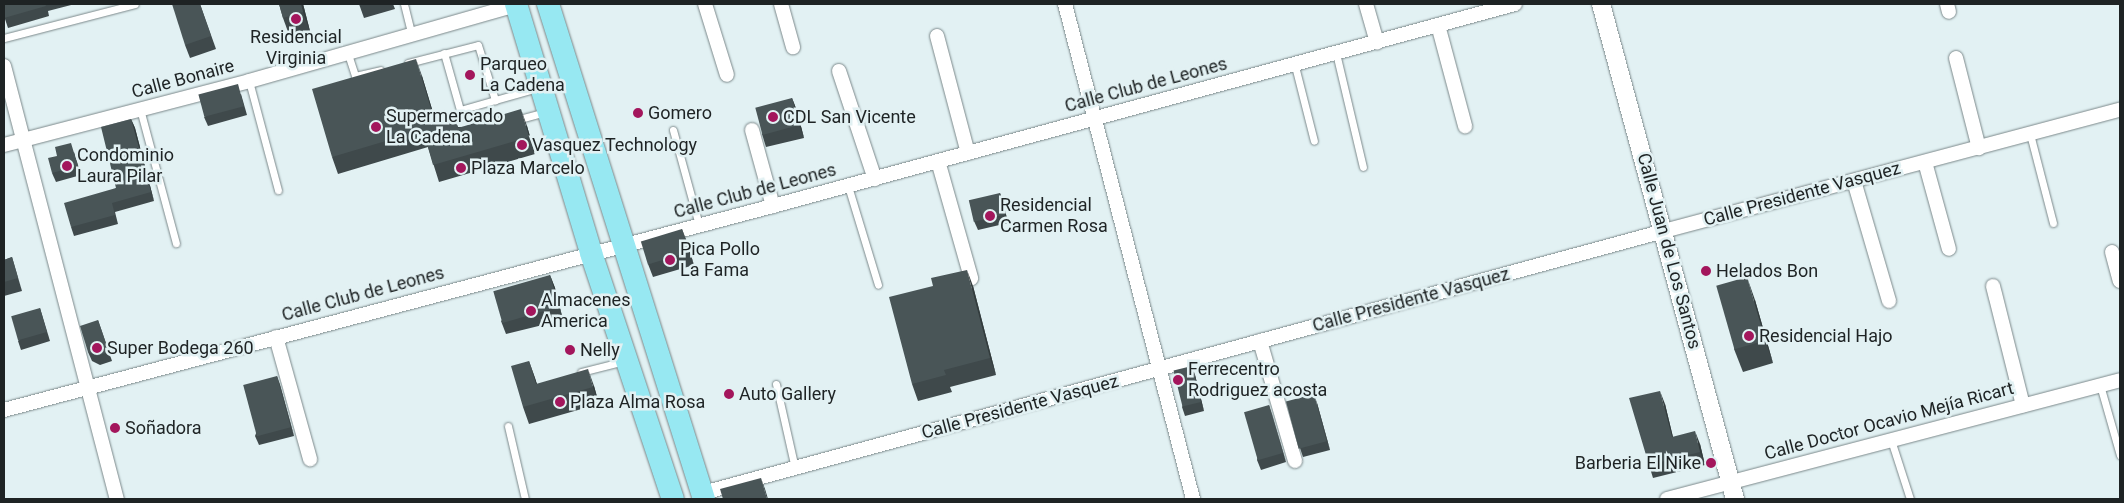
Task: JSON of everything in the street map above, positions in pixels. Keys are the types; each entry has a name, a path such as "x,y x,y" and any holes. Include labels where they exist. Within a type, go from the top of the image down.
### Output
{"main road":[{"path":"516,4 591,253 672,499"},
{"path":"548,4 621,244 704,497"}],"street":[{"name":"Calle Bonaire","path":"4,145 348,54 516,4"},
{"path":"705,4 727,75"},
{"path":"781,4 793,48"},
{"path":"1065,4 1193,499"},
{"path":"1366,4 1376,42"},
{"name":"Calle Club de Leones","path":"4,410 621,244 773,206 1295,66 1438,25 1484,8 1515,4"},
{"name":"Calle Juan de Los Santos","path":"1601,4 1664,231 1732,491"},
{"path":"1438,25 1465,126"},
{"path":"937,36 968,153"},
{"path":"1956,58 1979,148"},
{"path":"4,66 26,139 87,388 117,499"},
{"path":"839,71 875,178"},
{"name":"Calle Presidente Vasquez","path":"704,497 796,468 1158,369 1664,231 2120,110"},
{"path":"752,130 773,206"},
{"path":"938,161 971,278"},
{"path":"1925,162 1949,249"},
{"path":"1854,180 1889,301"},
{"path":"2112,252 2120,281"},
{"path":"1993,286 2023,405"},
{"path":"276,337 310,459"},
{"path":"1260,342 1295,461"},
{"name":"Calle Doctor Ocavio Mejía Ricart","path":"1667,499 1732,491 1891,440 2120,380"}],"lane":[{"path":"4,38 136,4"},
{"path":"404,4 412,35"},
{"path":"399,65 478,45 495,100"},
{"path":"348,54 355,76 390,67"},
{"path":"444,54 460,110 542,87"},
{"path":"1336,54 1364,167"},
{"path":"1295,66 1314,141"},
{"path":"249,81 278,190"},
{"path":"140,109 176,243"},
{"path":"506,123 549,111"},
{"path":"673,130 699,225"},
{"path":"2030,134 2054,223"},
{"path":"848,186 878,285"},
{"path":"569,375 626,360"},
{"path":"776,384 796,468"},
{"path":"2100,385 2120,455"},
{"path":"508,426 525,499"},
{"path":"1891,440 1910,499"}],"building":[{"path":"4,4 45,4 46,6 4,18"},
{"path":"172,4 200,4 211,36 185,45"},
{"path":"279,4 301,4 303,12 283,18"},
{"path":"416,59 434,119 453,113 458,128 521,109 529,137 433,165 423,130 332,157 312,89"},
{"path":"238,84 244,106 204,117 198,95"},
{"path":"792,98 799,125 763,135 755,108"},
{"path":"131,119 151,192 112,203 115,215 71,227 64,203 116,188 101,127"},
{"path":"71,143 78,166 52,173 48,158 57,156 55,147"},
{"path":"1000,193 1005,214 974,222 969,200"},
{"path":"682,229 689,252 648,265 641,242"},
{"path":"12,257 18,278 4,282 4,260"},
{"path":"967,270 990,358 944,370 946,375 912,384 889,297 933,286 931,278"},
{"name":"Almacenes America","path":"550,275 559,307 502,323 493,291"},
{"name":"Residencial Hajo","path":"1747,277 1765,340 1734,349 1716,286"},
{"path":"40,308 47,332 18,340 11,316"},
{"name":"Super Bodega 260","path":"98,320 109,352 97,356 88,352 80,326"},
{"path":"529,361 536,384 588,369 593,387 523,407 511,366"},
{"path":"1192,366 1201,402 1183,406 1174,371"},
{"path":"277,376 291,427 257,436 243,385"},
{"path":"1660,391 1672,437 1695,431 1700,452 1649,465 1629,398"},
{"path":"1314,394 1327,441 1299,449 1286,402"},
{"path":"1269,405 1283,453 1258,460 1244,412"},
{"path":"761,478 767,499 723,499 720,489"}],"place":[{"name":"Residencial Virginia","path":"296,19"},
{"name":"Parqueo La Cadena","path":"470,75"},
{"name":"Gomero","path":"638,113"},
{"name":"CDL San Vicente","path":"773,117"},
{"name":"Supermercado La Cadena","path":"376,127"},
{"name":"Vasquez Technology","path":"522,145"},
{"name":"Condominio Laura Pilar","path":"67,166"},
{"name":"Plaza Marcelo","path":"461,168"},
{"name":"Residencial Carmen Rosa","path":"990,216"},
{"name":"Pica Pollo La Fama","path":"670,260"},
{"name":"Helados Bon","path":"1706,271"},
{"name":"Almacenes America","path":"531,311"},
{"name":"Residencial Hajo","path":"1749,336"},
{"name":"Super Bodega 260","path":"97,348"},
{"name":"Nelly","path":"570,350"},
{"name":"Ferrecentro Rodriguez acosta","path":"1178,380"},
{"name":"Auto Gallery","path":"729,394"},
{"name":"Plaza Alma Rosa","path":"560,402"},
{"name":"Soñadora","path":"115,428"},
{"name":"Barberia El Nike","path":"1711,463"}]}
